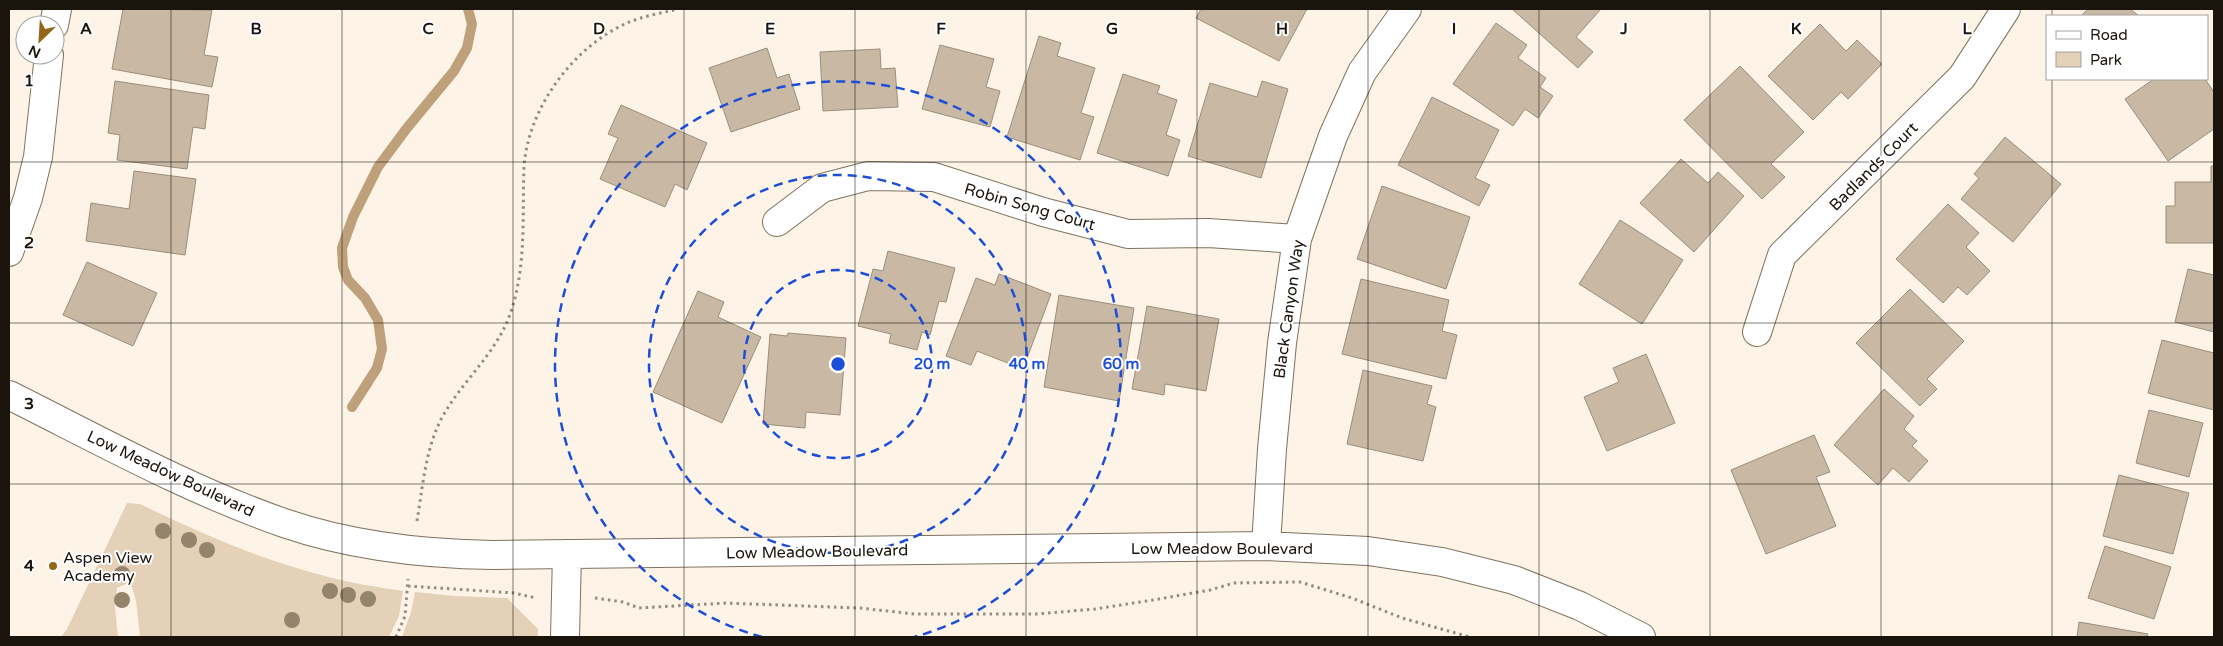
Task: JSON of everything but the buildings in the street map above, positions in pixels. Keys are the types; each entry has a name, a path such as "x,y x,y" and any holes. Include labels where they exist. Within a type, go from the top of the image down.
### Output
{"street":[{"name":"Black Canyon Way","path":"1266,546 1281,352 1297,239 1333,136 1362,72 1407,9"},
{"name":"Badlands Court","path":"1757,332 1782,255 1962,77 2006,9"},
{"path":"9,252 28,198 38,157 48,65"},
{"name":"Robin Song Court","path":"777,222 822,188 868,176 934,177 1043,212 1128,234 1208,233 1297,239"},
{"name":"Low Meadow Boulevard","path":"9,396 213,496 285,524 352,541 438,554 1266,546 1368,551 1442,562 1514,580 1580,606 1641,637"},
{"path":"565,637 567,554"}],"path":[{"path":"396,637 405,616 411,550 437,428 493,347 508,319 517,290 524,237 524,166 528,141 536,116 572,64 597,40 628,22 678,9"},
{"path":"408,586 514,593 534,598 605,598 639,608 726,603 850,608 915,614 1037,614 1095,609 1153,600 1210,590 1234,583 1300,582 1352,598 1402,618 1470,637"}],"green space":[{"path":"127,503 140,504 254,554 301,570 344,581 403,591 399,616 389,637 140,637 136,601 132,587 126,584 117,588 115,607 118,637 61,637 67,629"},
{"path":"415,592 507,598 538,629 538,637 402,637 411,612"}],"waterway":[{"path":"352,407 377,368 382,349 378,320 365,298 348,280 343,267 342,248 353,217 378,167 454,71 467,48 472,24 468,9"}],"place":[{"name":"Aspen View Academy","path":"53,566"}]}
